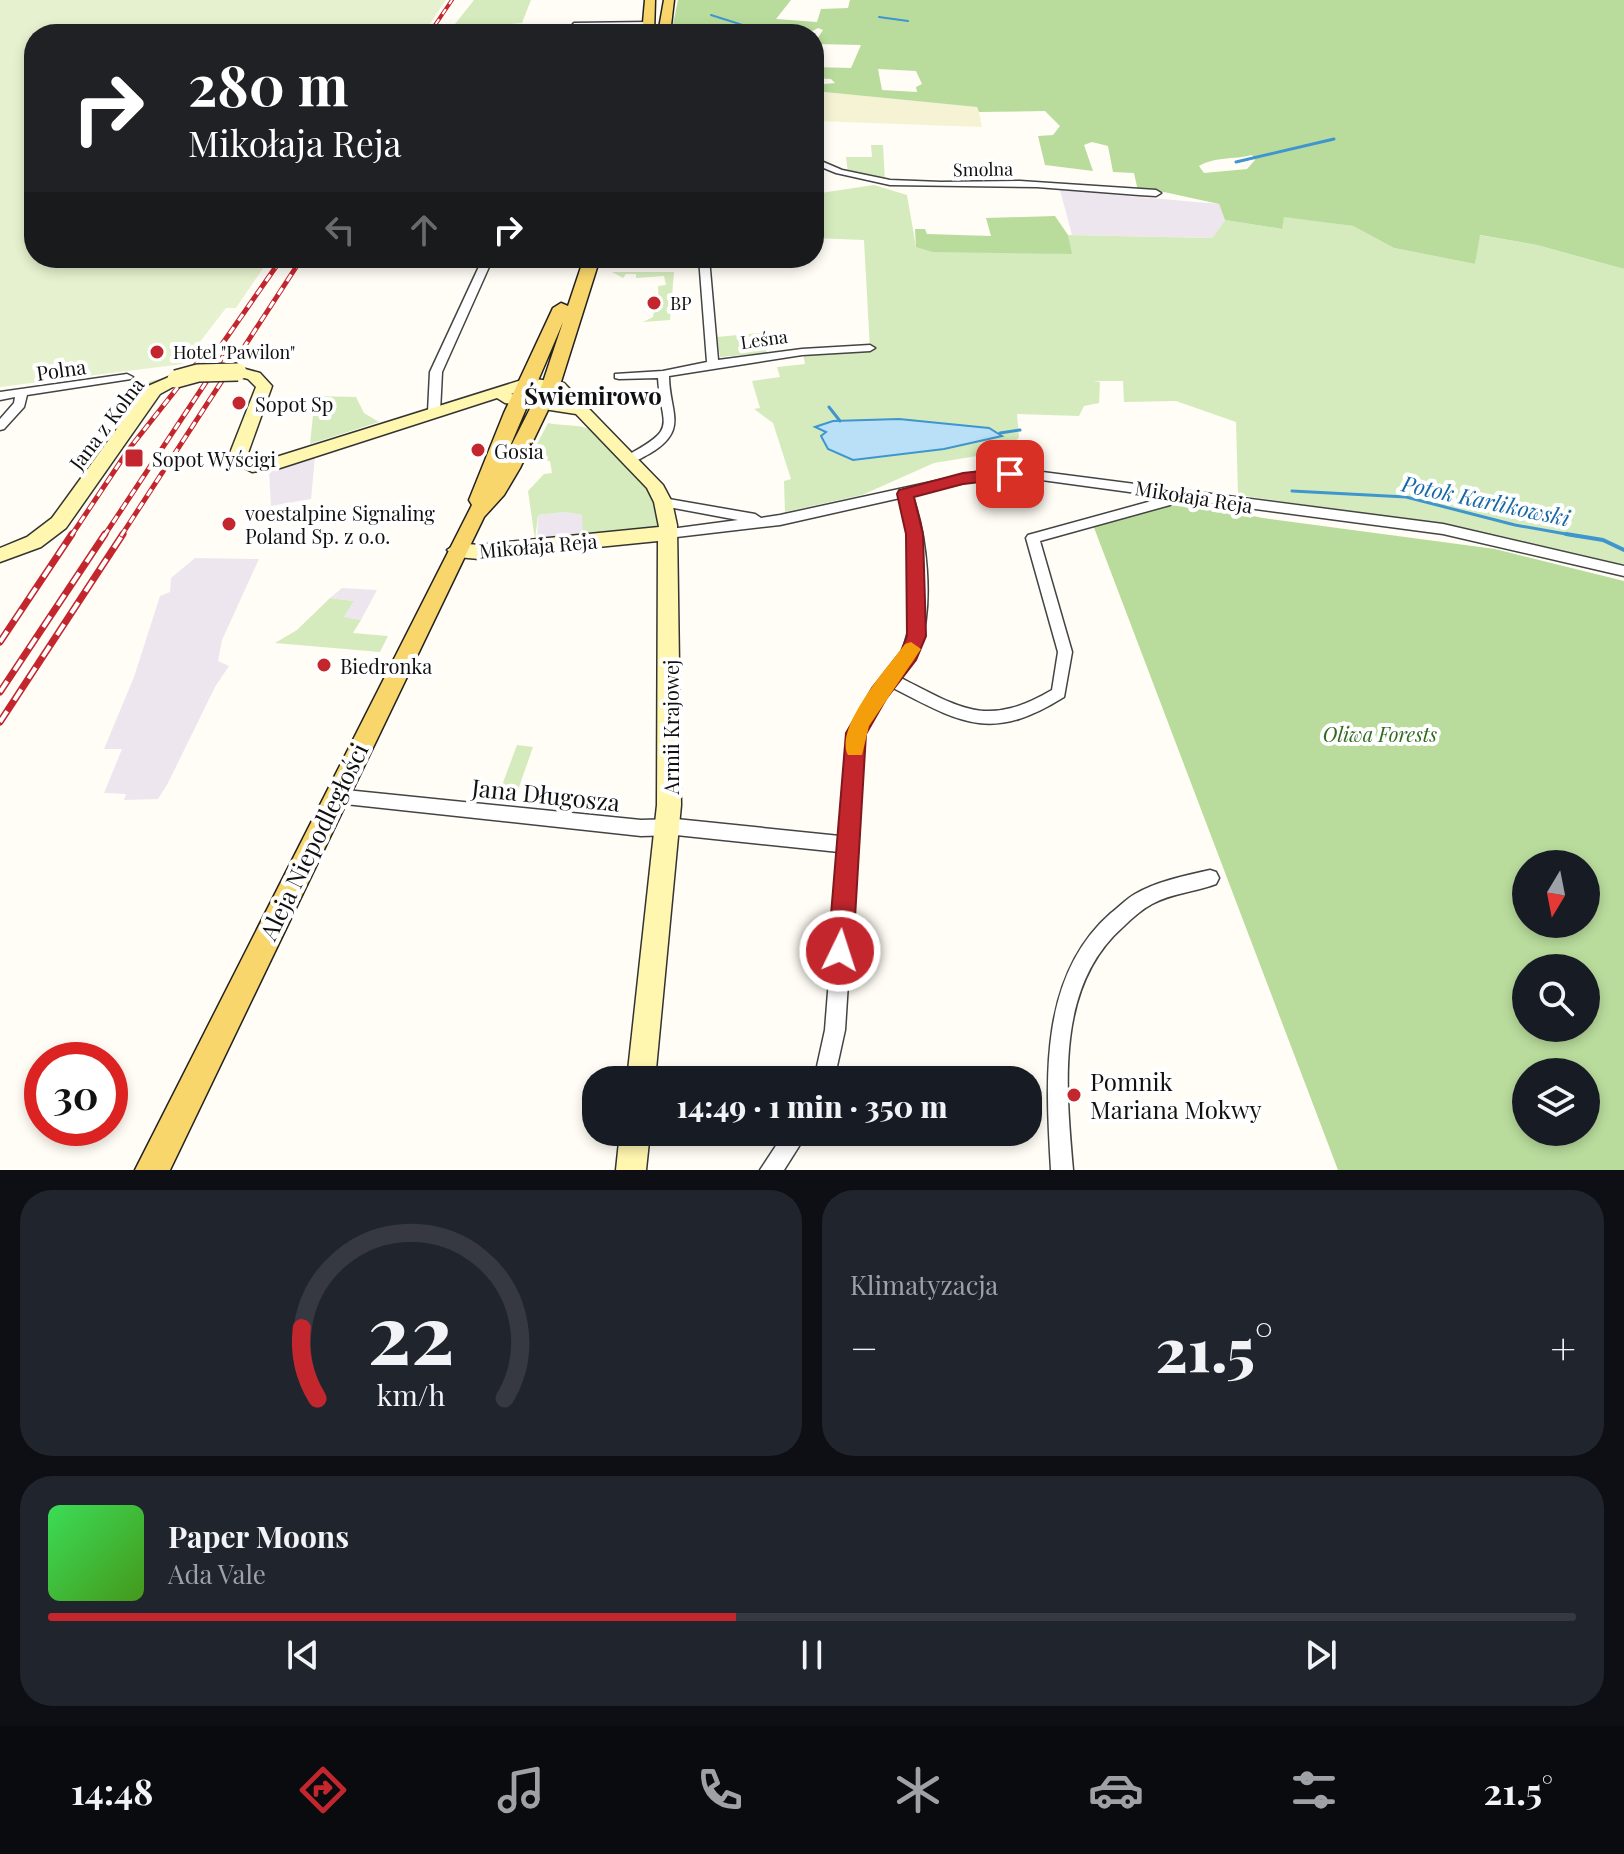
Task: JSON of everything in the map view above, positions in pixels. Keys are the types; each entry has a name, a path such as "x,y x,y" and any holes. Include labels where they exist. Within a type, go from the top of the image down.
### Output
{"main road":[{"path":"646,24 650,0"},
{"path":"665,24 669,0"},
{"name":"Aleja Niepodległości","path":"476,513 481,489 575,268"},
{"name":"Aleja Niepodległości","path":"152,1170 457,550 476,513 497,490 542,405 589,268"}],"street":[{"name":"Smolna","path":"824,165 846,175 894,186 1021,184 1156,193"},
{"path":"434,412 436,372 483,268"},
{"path":"705,268 713,363"},
{"name":"Leśna","path":"619,376 664,374 713,363 870,348"},
{"name":"Jana z Kolna","path":"0,555 34,542 59,523 154,390 176,379 198,373 238,372 257,377 264,386 239,453 243,462 252,466 274,464 489,396 524,392"},
{"path":"630,459 658,443 669,431 672,422 664,374"},
{"name":"Polna","path":"0,396 127,377"},
{"path":"524,392 551,385"},
{"name":"Armii Krajowej","path":"551,385 558,386 654,485 663,502 668,533 671,692 668,828 642,1066"},
{"path":"0,426 20,404 22,392"},
{"path":"524,392 542,405 577,409"},
{"name":"Mikołaja Reja","path":"457,550 479,552 763,522 905,494 963,478 1010,474 1128,485 1311,514 1443,529 1624,571"},
{"path":"1128,485 1137,509"},
{"path":"890,679 946,707 974,717 998,720 1035,710 1059,693 1065,652 1033,538 1165,502 1174,498 1175,492"},
{"path":"827,1066 835,1030 856,733 909,655 916,636 915,534 905,494"},
{"name":"Mikołaja Reja","path":"663,502 763,522"},
{"name":"Jana Długosza","path":"336,796 641,828 847,845"},
{"path":"1062,1170 1057,1052 1059,1023 1074,979 1093,948 1136,903 1167,888 1210,878"},
{"path":"631,1170 634,1146"},
{"path":"771,1170 788,1146"}],"shaded area":[{"path":"824,92 978,107 982,127 824,121"},
{"path":"1060,190 1219,204 1225,220 1212,238 1072,235"},
{"path":"315,457 311,499 271,506 269,471"},
{"path":"565,512 583,515 583,535 537,539 538,515"},
{"path":"195,558 259,559 222,640 218,661 229,666 215,687 168,783 158,799 124,800 126,794 104,793 122,749 104,749 134,677 160,596 170,592 171,578"},
{"path":"342,588 377,590 361,620 344,617 354,601 330,598"}],"green space":[{"path":"0,0 446,0 430,24 24,24 24,268 263,268 236,308 226,308 183,364 0,387"},
{"path":"474,0 531,0 522,23 455,24"},
{"path":"678,0 791,0 776,19 817,22 821,9 848,8 850,0 1624,0 1624,269 1537,245 1480,235 1475,264 1394,248 1353,226 1284,217 1282,229 1225,220 1219,204 1164,192 1138,191 1134,173 1113,172 1108,146 1092,142 1084,145 1093,171 1045,165 1038,136 1053,135 1060,126 1045,111 979,112 977,107 824,92 824,84 835,83 824,79 824,67 851,68 861,45 824,44 824,24 673,24","holes":["878,69 916,71 922,84 916,87 917,92 882,90","1252,155 1255,160 1247,169 1204,173 1199,166"]},
{"path":"871,145 883,145 885,182 848,173 846,157 872,157"},
{"path":"874,185 907,195 916,247 1071,254 1068,235 1212,238 1225,220 1281,229 1284,216 1353,226 1394,248 1475,264 1479,235 1537,245 1624,269 1624,566 1451,526 1238,495 1236,422 1176,401 1124,402 1123,381 1093,381 1100,382 1099,403 1084,406 1079,416 1017,414 1019,437 1008,451 934,463 862,495 785,512 784,481 791,479 773,423 754,409 760,408 752,381 780,377 777,367 805,364 803,354 870,350 864,240 824,238 824,192"},
{"path":"1055,216 1068,235 1072,254 933,252 916,247 915,229 925,229 927,234 991,236 986,218"},
{"path":"612,272 674,272 670,320 643,322 653,317 655,306 659,305 658,286 666,285 664,276 636,278 636,274 626,274 623,278"},
{"path":"759,333 767,353 720,357 717,337"},
{"path":"168,377 142,393 80,481 131,386"},
{"path":"315,396 356,397 364,413 379,422 310,444"},
{"path":"548,423 587,428 613,447 636,472 653,500 657,526 654,529 583,535 582,515 565,512 538,515 535,540 528,491 544,474 552,473 550,461 545,461 535,448"},
{"name":"Oliwa Forests","path":"1178,501 1263,518 1495,549 1624,581 1624,1170 1338,1170 1093,525"},
{"path":"330,598 354,601 344,617 361,620 353,633 388,636 380,652 275,643 297,630"},
{"path":"517,745 533,747 518,790 501,788"}],"water":[{"path":"899,419 989,428 1002,436 944,449 853,460 828,449 821,436 826,432 815,427 833,421"}],"waterway":[{"path":"711,15 739,24"},
{"path":"879,17 908,21"},
{"path":"1236,162 1334,139"},
{"path":"829,407 840,421"},
{"name":"Potok Karlikowski","path":"1000,433 1020,430"},
{"name":"Potok Karlikowski","path":"1292,491 1406,497 1515,525 1577,536"},
{"name":"Potok Karlikowski","path":"1566,534 1603,540 1624,550"}],"railway":[{"path":"436,24 452,0"},
{"path":"211,360 275,268"},
{"path":"121,536 295,268"},
{"path":"71,536 129,449 212,344"},
{"path":"104,536 226,352"},
{"path":"0,642 72,534"},
{"path":"0,692 105,534"},
{"path":"0,722 123,534"}],"slow traffic":[{"path":"855,749 859,724 911,649"}],"place":[{"name":"BP","path":"654,303"},
{"name":"Hotel \"Pawilon\"","path":"157,352"},
{"name":"Sopot Sp","path":"239,403"},
{"name":"Gosia","path":"478,450"},
{"name":"Sopot Wyścigi","path":"134,458"},
{"name":"voestalpine Signaling Poland Sp. z o.o.","path":"229,524"},
{"name":"Biedronka","path":"324,665"},
{"name":"Pomnik Mariana Mokwy","path":"1074,1095"}],"district":[{"name":"Świemirowo","path":"593,395"}],"route":[{"path":"840,951 856,733 879,693 909,655 916,636 915,534 905,494 963,478 1010,474"}]}
